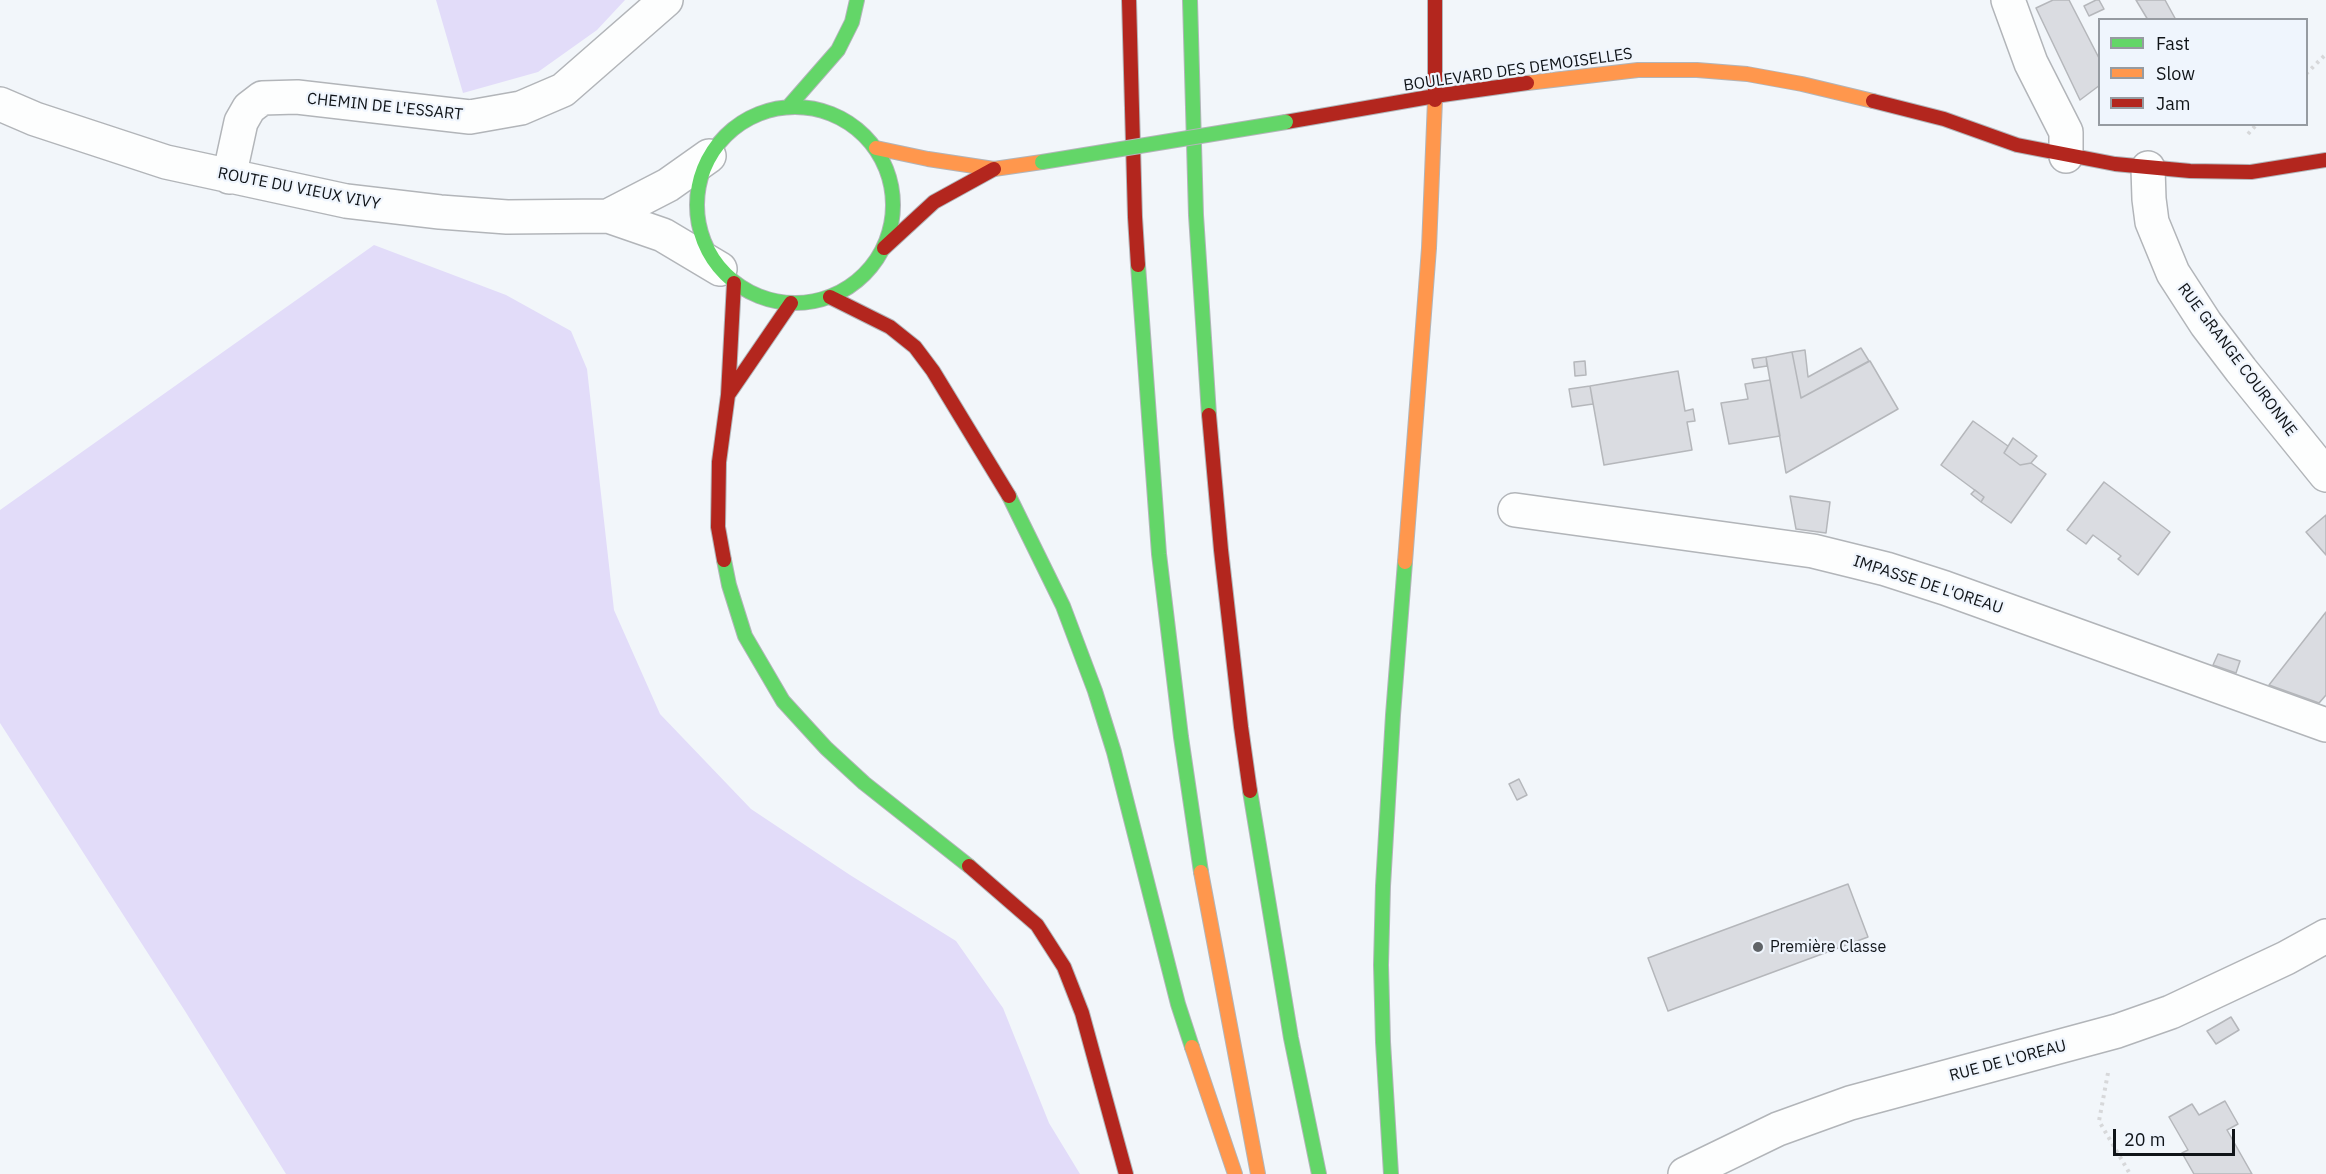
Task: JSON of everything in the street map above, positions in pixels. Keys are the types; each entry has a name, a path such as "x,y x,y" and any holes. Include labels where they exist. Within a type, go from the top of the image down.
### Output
{"main road":[{"path":"789,106 838,50 852,22 857,0"},
{"path":"1129,0 1135,217 1159,554 1181,737 1204,893 1258,1174"},
{"path":"1190,0 1196,215 1206,383 1221,550 1241,727 1264,882 1291,1038 1319,1174"},
{"path":"1391,1174 1383,1042 1381,965 1383,886 1393,715 1429,248 1435,96 1434,0"},
{"name":"BOULEVARD DES DEMOISELLES","path":"876,148 994,169 1435,96 1567,77 1638,70 1697,70 1747,74 1802,84 1944,119 2017,145 2066,156 2148,168 2251,172 2326,160"},
{"path":"789,106 822,110 853,124 876,148 891,180 893,214 884,248 861,278 830,297 791,303 761,298 727,276 704,243 697,214 699,184 709,156 730,131 757,113 789,106"},
{"name":"BOULEVARD DES DEMOISELLES","path":"884,248 934,202 994,169"},
{"path":"727,276 728,395 719,462 718,527 729,585 745,636 783,701 826,748 864,783 988,882 1036,926 1064,967 1082,1013 1126,1174"},
{"path":"830,297 890,327 915,347 933,371 1005,488 1063,606 1095,691 1114,752 1178,1004 1235,1174"},
{"path":"728,395 791,303"}],"street":[{"name":"CHEMIN DE L'ESSART","path":"229,177 241,122 249,108 262,98 297,97 470,117 521,108 563,90 666,0"},
{"path":"2008,0 2031,63 2066,132 2066,156"},
{"name":"ROUTE DU VIEUX VIVY","path":"0,104 35,119 155,158 229,177 346,201 507,217 608,216 663,235 727,276"},
{"name":"ROUTE DU VIEUX VIVY","path":"608,216 668,185 709,156"},
{"name":"RUE GRANGE COURONNE","path":"2148,168 2152,222 2173,273 2206,324 2326,475"},
{"name":"IMPASSE DE L'OREAU","path":"1515,510 1813,551 1886,569 1945,588 2326,725"},
{"name":"RUE DE L'OREAU","path":"1685,1174 1778,1129 1850,1104 2117,1031 2171,1012 2286,958 2326,936"}],"path":[{"path":"2308,73 2326,54"},
{"path":"2117,1031 2099,1121 2130,1174"}],"shaded area":[{"path":"436,0 625,0 597,30 538,72 463,93"},
{"path":"374,245 506,295 571,331 587,369 614,610 660,714 751,809 850,875 956,941 1003,1008 1049,1123 1080,1174 286,1174 185,1011 0,723 0,510"}],"building":[{"path":"2053,0 2069,0 2098,56 2098,86 2080,100 2036,8"},
{"path":"2099,0 2104,9 2089,16 2084,6"},
{"path":"2136,0 2165,0 2175,18 2147,18"},
{"path":"1861,348 1869,361 1801,398 1792,352 1805,350 1808,377"},
{"path":"1792,352 1801,398 1870,361 1898,409 1786,473 1766,357"},
{"path":"1766,357 1767,366 1754,368 1752,359"},
{"path":"1585,361 1586,375 1575,376 1574,362"},
{"path":"1678,371 1685,411 1693,409 1695,421 1687,422 1692,450 1604,465 1590,386"},
{"path":"1770,380 1780,436 1729,444 1721,403 1748,399 1745,384"},
{"path":"1590,386 1593,404 1572,407 1569,389"},
{"path":"1973,421 2008,446 2004,453 2020,465 2031,463 2046,474 2011,523 1981,502 1984,497 1941,465"},
{"path":"2013,438 2037,456 2031,463 2020,465 2004,453"},
{"path":"2104,482 2170,532 2138,575 2118,559 2121,556 2093,535 2086,544 2067,530"},
{"path":"1975,490 1984,497 1981,502 1971,494"},
{"path":"1790,496 1830,502 1826,533 1796,529"},
{"path":"2326,515 2326,555 2306,532"},
{"path":"2326,612 2326,695 2319,703 2269,685"},
{"path":"2218,654 2240,661 2236,673 2213,665"},
{"path":"1519,779 1527,795 1517,800 1509,784"},
{"name":"Première Classe","path":"1848,884 1868,937 1668,1011 1648,958"},
{"path":"2231,1017 2239,1030 2216,1044 2207,1031"},
{"path":"2225,1101 2238,1124 2227,1130 2252,1174 2194,1174 2182,1153 2188,1150 2169,1117 2192,1104 2199,1115"}],"traffic: fast":[{"path":"789,106 838,50 852,22 857,0"},
{"path":"1190,0 1196,215 1209,415"},
{"path":"795,107 823,111 841,119 857,129 871,143 889,177 893,205 889,233 881,251 871,267 857,281 823,299 795,303 767,299 749,291 733,281 719,267 701,233 697,205 701,177 709,159 719,143 733,129 767,111 795,107"},
{"path":"1042,162 1286,122"},
{"path":"1138,265 1159,554 1181,737 1201,872"},
{"path":"1009,496 1063,606 1095,691 1114,752 1178,1004 1192,1047"},
{"path":"724,560 729,585 745,636 783,701 826,748 864,783 969,866"},
{"path":"1391,1174 1381,965 1393,715 1405,562"},
{"path":"1250,791 1291,1038 1319,1174"}],"traffic: slow":[{"path":"1527,83 1638,70 1697,70 1747,74 1873,101"},
{"path":"1405,562 1429,248 1435,100"},
{"path":"876,148 994,169 1042,162"},
{"path":"1201,872 1258,1174"},
{"path":"1192,1047 1235,1174"}],"traffic: jam":[{"path":"1129,0 1138,265"},
{"path":"1435,0 1435,100"},
{"path":"1286,122 1435,96 1527,83"},
{"path":"1873,101 1944,119 2017,145 2115,164 2190,171 2251,172 2326,160"},
{"path":"884,248 934,202 994,169"},
{"path":"724,560 718,527 719,462 728,395 734,283"},
{"path":"830,297 890,327 915,347 933,371 1009,496"},
{"path":"728,395 791,303"},
{"path":"1209,415 1221,550 1250,791"},
{"path":"969,866 1037,925 1064,967 1082,1013 1126,1174"}],"place":[{"name":"Première Classe","path":"1758,947"}]}
